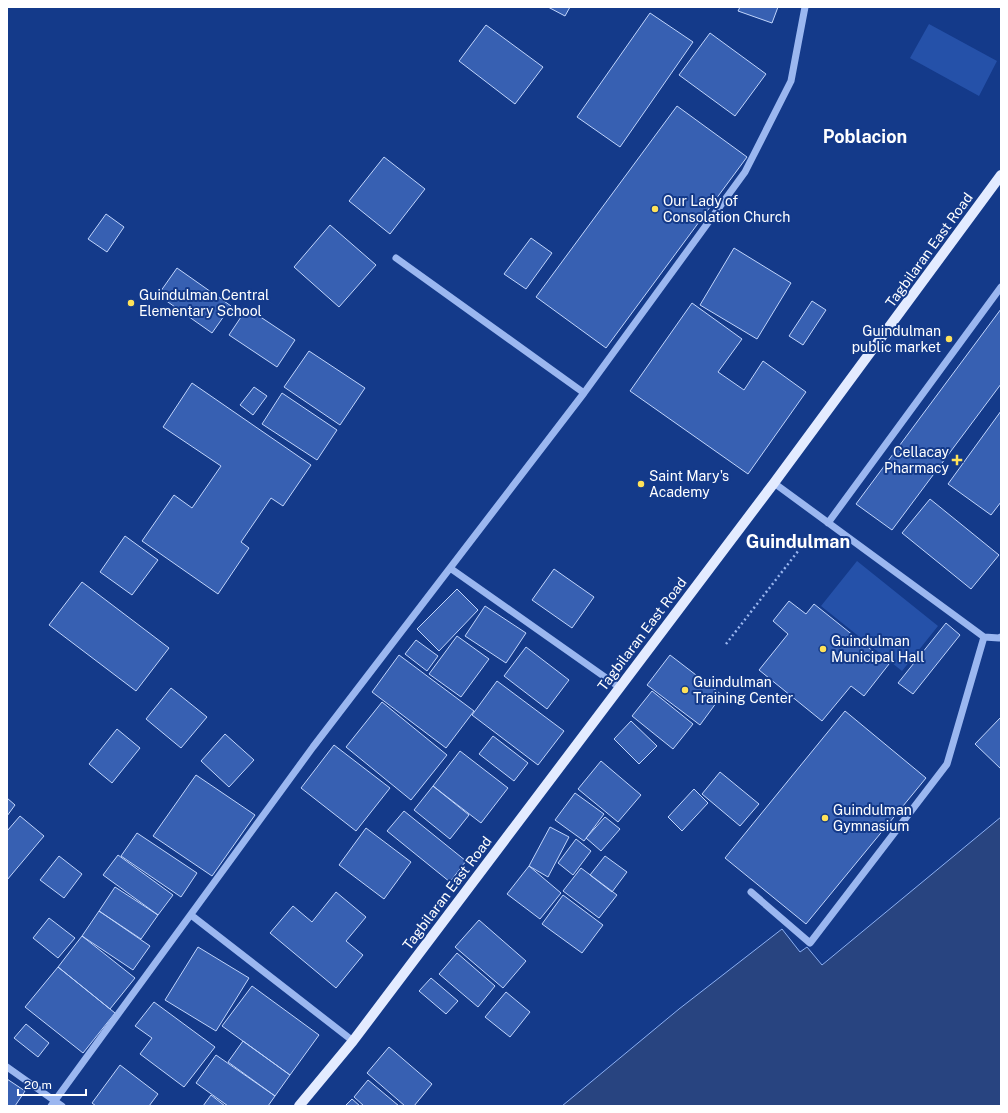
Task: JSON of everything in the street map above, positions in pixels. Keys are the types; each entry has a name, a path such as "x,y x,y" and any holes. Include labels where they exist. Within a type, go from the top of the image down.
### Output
{"main road":[{"name":"Tagbilaran East Road","path":"300,1106 353,1040 774,483 1001,175"}],"street":[{"path":"53,1103 313,747 584,393 745,172 791,81 805,7"},
{"path":"396,258 584,393"},
{"path":"828,523 1001,287"},
{"path":"774,483 984,637 1001,637"},
{"path":"450,568 619,687"},
{"path":"751,892 810,942 947,764 984,637"},
{"path":"191,915 353,1040"},
{"path":"7,1067 53,1103 62,1106"}],"path":[{"path":"726,644 809,537"}],"shaded area":[{"path":"929,24 997,61 979,96 910,58"},
{"path":"857,561 938,626 902,671 821,606"},
{"path":"1001,817 1001,1106 562,1106 679,1009 782,929 800,952 807,947 822,965"}],"building":[{"path":"548,7 570,7 565,16"},
{"path":"740,7 778,7 772,23 738,11"},
{"path":"650,13 693,42 620,147 577,117"},
{"path":"486,25 543,67 515,104 459,61"},
{"path":"710,33 766,74 735,116 679,75"},
{"name":"Our Lady of Consolation Church","path":"677,106 747,157 606,348 536,297"},
{"path":"384,157 425,189 390,234 349,201"},
{"path":"106,214 124,227 107,252 88,239"},
{"path":"330,225 376,265 339,307 294,267"},
{"path":"531,238 552,253 526,289 504,274"},
{"path":"734,248 791,283 757,339 700,305"},
{"path":"177,268 231,306 212,333 158,295"},
{"path":"812,301 826,310 803,345 789,336"},
{"path":"692,303 742,339 718,372 744,390 763,361 806,392 748,474 630,391"},
{"path":"247,308 295,340 277,367 229,335"},
{"path":"1001,309 1001,384 892,530 856,504"},
{"path":"309,351 365,388 340,425 284,387"},
{"path":"192,383 311,465 283,506 271,498 241,542 249,548 218,594 142,541 174,495 192,508 221,466 163,427"},
{"path":"254,387 267,396 253,415 240,405"},
{"path":"282,393 337,430 317,460 262,424"},
{"path":"1001,411 1001,502 991,515 948,484"},
{"path":"930,499 999,555 971,589 902,533"},
{"path":"125,536 158,560 132,595 100,572"},
{"path":"554,569 594,597 572,628 532,600"},
{"path":"82,582 169,648 136,691 49,625"},
{"path":"457,589 478,610 439,651 417,629"},
{"name":"Guindulman Municipal Hall","path":"789,601 806,614 814,604 889,664 864,696 851,686 822,721 759,670 788,634 773,621"},
{"path":"485,606 526,633 506,663 465,636"},
{"path":"946,623 960,635 913,694 898,683"},
{"path":"457,636 489,659 461,697 429,674"},
{"path":"416,640 438,656 427,671 405,654"},
{"path":"526,647 569,680 547,709 504,676"},
{"path":"399,655 474,711 446,748 372,692"},
{"name":"Guindulman Training Center","path":"670,655 722,695 700,725 647,685"},
{"path":"497,681 564,731 538,765 472,715"},
{"path":"171,688 207,717 181,748 146,719"},
{"path":"652,691 693,724 673,749 632,716"},
{"path":"382,702 447,755 411,800 346,747"},
{"name":"Guindulman Gymnasium","path":"845,711 926,778 806,924 725,858"},
{"path":"1001,717 1001,769 975,744"},
{"path":"631,721 657,746 639,764 614,739"},
{"path":"117,729 140,748 112,783 89,764"},
{"path":"225,734 254,760 229,787 201,761"},
{"path":"493,736 528,763 514,781 479,754"},
{"path":"334,745 390,788 356,831 301,788"},
{"path":"460,751 508,788 481,823 433,786"},
{"path":"601,761 641,795 618,822 578,789"},
{"path":"720,772 759,804 740,826 702,794"},
{"path":"196,775 255,815 212,876 153,836"},
{"path":"433,786 469,815 450,839 414,810"},
{"path":"694,789 708,803 682,831 668,817"},
{"path":"575,793 604,814 584,841 555,820"},
{"path":"7,798 15,805 7,816"},
{"path":"404,811 466,861 450,882 387,831"},
{"path":"20,816 44,836 7,880 7,831"},
{"path":"605,817 620,829 601,851 586,838"},
{"path":"550,827 569,837 548,877 529,866"},
{"path":"366,828 411,862 384,899 339,865"},
{"path":"137,833 197,873 181,897 121,856"},
{"path":"576,839 591,851 573,875 558,863"},
{"path":"118,855 173,895 158,915 103,875"},
{"path":"59,856 82,874 64,898 40,880"},
{"path":"605,856 627,872 612,892 590,875"},
{"path":"529,866 561,893 540,919 507,894"},
{"path":"581,868 617,895 599,918 563,891"},
{"path":"115,887 158,915 141,939 99,911"},
{"path":"336,892 366,917 346,941 363,955 336,988 270,933 293,906 312,922"},
{"path":"563,895 603,925 582,953 542,924"},
{"path":"99,911 150,946 133,970 82,936"},
{"path":"49,918 75,938 58,958 33,938"},
{"path":"479,920 526,961 503,988 455,947"},
{"path":"82,936 135,978 110,1009 58,967"},
{"path":"198,947 249,978 216,1031 165,1000"},
{"path":"457,953 495,986 478,1007 439,974"},
{"path":"58,967 115,1013 83,1053 25,1007"},
{"path":"431,978 458,1001 446,1014 419,991"},
{"path":"252,986 319,1035 290,1075 222,1026"},
{"path":"506,992 530,1012 510,1037 485,1017"},
{"path":"154,1002 215,1047 184,1087 140,1054 152,1038 135,1026"},
{"path":"26,1024 49,1043 38,1057 14,1038"},
{"path":"243,1041 290,1075 275,1096 228,1062"},
{"path":"389,1047 432,1084 414,1106 405,1106 367,1073"},
{"path":"216,1055 275,1096 268,1106 228,1106 196,1083"},
{"path":"120,1065 158,1094 149,1106 96,1106 92,1103"},
{"path":"7,1079 25,1091 15,1106 7,1106"},
{"path":"368,1080 399,1106 364,1106 354,1097"},
{"path":"211,1095 225,1106 203,1106"},
{"path":"352,1099 360,1106 345,1106"}],"place":[{"name":"Our Lady of Consolation Church","path":"655,209"},
{"name":"Guindulman Central Elementary School","path":"131,303"},
{"name":"Guindulman public market","path":"949,339"},
{"name":"Cellacay Pharmacy","path":"957,460"},
{"name":"Saint Mary's Academy","path":"641,484"},
{"name":"Guindulman Municipal Hall","path":"823,649"},
{"name":"Guindulman Training Center","path":"685,690"},
{"name":"Guindulman Gymnasium","path":"825,818"}],"district":[{"name":"Poblacion","path":"865,137"},
{"name":"Guindulman","path":"798,542"}]}
